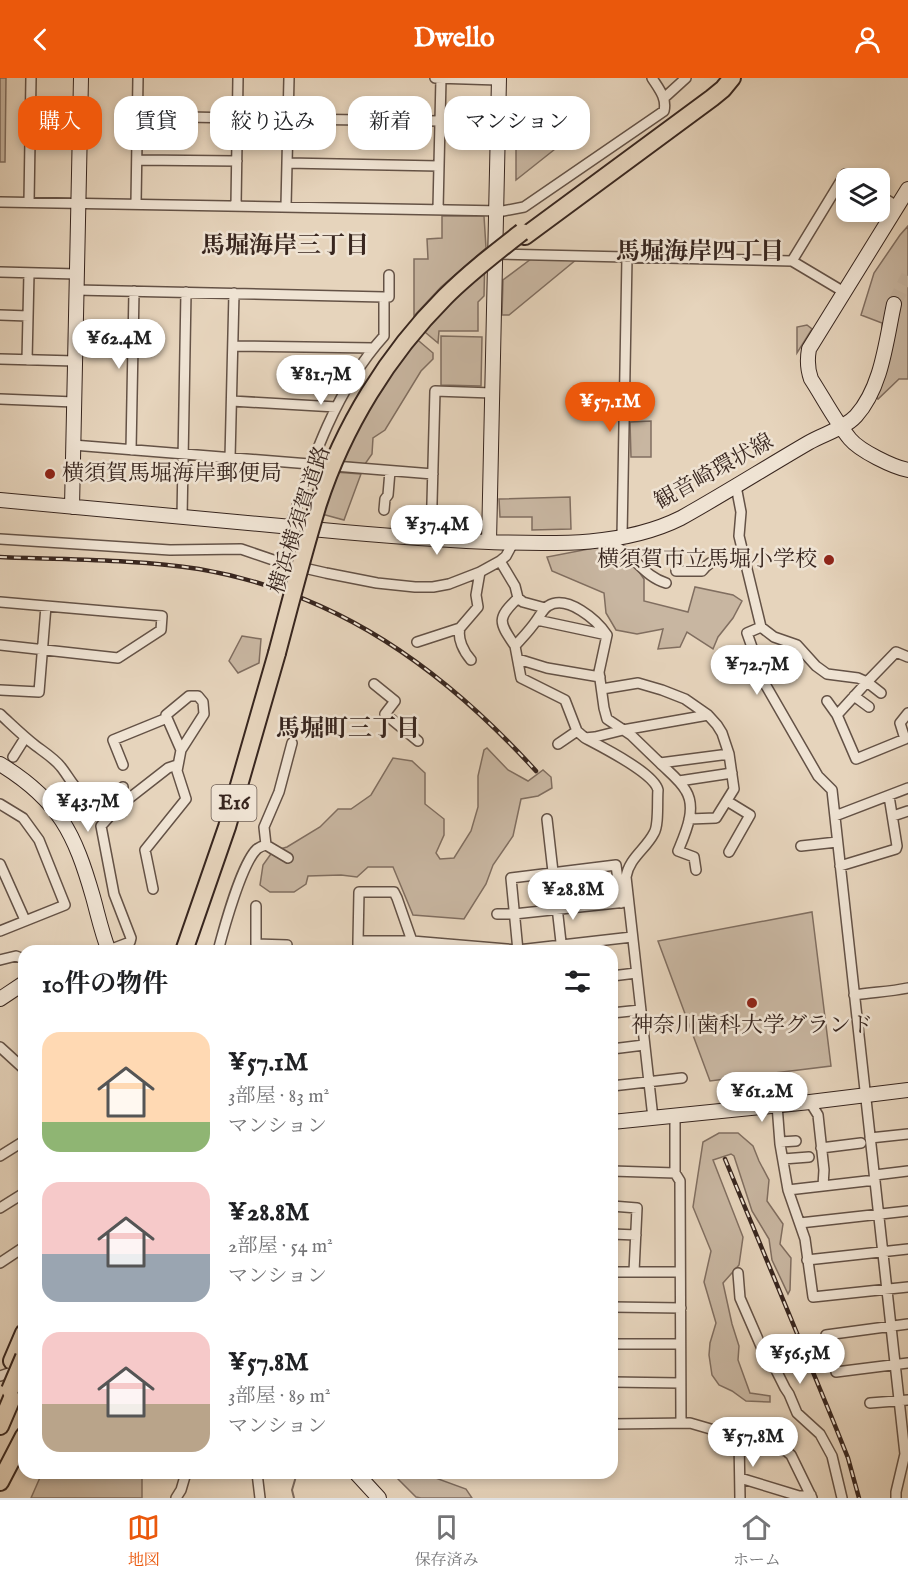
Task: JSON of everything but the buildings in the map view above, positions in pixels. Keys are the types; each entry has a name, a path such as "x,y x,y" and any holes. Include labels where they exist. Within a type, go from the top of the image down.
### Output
{"highway":[{"name":"横浜横須賀道路","path":"186,945 227,826 323,506 341,460 370,402 398,360 435,315 479,273 523,234 682,114 722,78"},
{"name":"横浜横須賀道路","path":"523,234 712,98 732,78"},
{"name":"横浜横須賀道路","path":"192,945 239,804 279,654"},
{"path":"0,1412 6,1386 18,1368"},
{"path":"0,1426 6,1386"},
{"path":"0,1482 18,1448"}],"street":[{"path":"29,202 31,78"},
{"path":"72,507 81,78"},
{"path":"138,78 138,96"},
{"path":"238,78 238,96"},
{"path":"289,78 289,96"},
{"path":"434,78 498,79 489,542"},
{"path":"438,209 441,78"},
{"path":"0,202 513,210 524,207 664,111 666,104 664,98 652,78"},
{"path":"664,98 686,78"},
{"path":"336,119 440,121"},
{"path":"136,203 137,150"},
{"path":"236,205 237,150"},
{"path":"286,206 287,150"},
{"path":"137,160 237,161"},
{"path":"287,163 439,166"},
{"path":"792,261 836,189"},
{"path":"908,189 809,349 807,358 807,370 811,379 851,441 893,466 908,470"},
{"path":"890,202 897,206"},
{"path":"495,254 792,261 844,292"},
{"path":"622,537 627,257"},
{"path":"0,272 77,274"},
{"path":"27,360 29,273"},
{"path":"76,290 389,297 389,275"},
{"path":"131,450 134,291"},
{"path":"182,518 186,292"},
{"path":"230,458 234,293"},
{"path":"290,527 311,464 336,407 373,348 384,336 384,297"},
{"name":"観音崎環状線","path":"0,500 431,540 565,543 622,537 669,524 855,417 873,386 883,360 894,304"},
{"path":"0,315 28,316"},
{"path":"233,346 373,348"},
{"path":"0,359 75,361"},
{"path":"431,540 435,391 492,393"},
{"path":"0,399 74,402"},
{"path":"232,401 336,407"},
{"path":"73,445 433,474"},
{"path":"384,510 390,471"},
{"path":"736,486 741,512 739,536 760,627 774,637 797,645 816,666 827,674 858,678 881,693"},
{"path":"0,539 170,550 241,549 282,563 326,573 377,583 415,587 449,584 480,572 506,556 513,543"},
{"path":"603,539 618,548 649,575 666,583"},
{"path":"676,571 702,571 708,563 725,557 744,560"},
{"path":"500,561 515,586 518,598 523,602 545,608"},
{"path":"417,642 460,628 478,607 476,595 480,572"},
{"path":"518,598 503,614 502,620 503,628 514,646 521,678 565,700 577,731 585,738 628,762 657,785 656,830 627,870 624,902"},
{"path":"0,602 162,616 161,630 118,658 0,645"},
{"path":"514,646 545,608 551,604 567,603 602,627 607,635 599,672 607,719 631,735 679,781 688,793 689,819 678,851 696,858 696,870"},
{"path":"0,690 39,692 46,606"},
{"path":"537,620 607,635"},
{"path":"760,627 747,633 765,684 818,776 832,790 895,1364 904,1400 905,1454 896,1492 897,1498"},
{"path":"460,628 459,637 471,660"},
{"path":"837,715 896,652 908,657"},
{"path":"518,659 547,668 600,677"},
{"path":"602,689 638,683 685,699 708,716 722,733 729,754 734,789 716,818 689,819"},
{"path":"374,684 395,701 385,714 418,741"},
{"path":"153,889 145,850 186,799 177,765 181,750 204,714 203,702 198,696 189,696 166,714 181,750"},
{"path":"854,696 869,707"},
{"path":"827,701 837,715 856,759 905,739 900,723 908,713"},
{"path":"0,714 60,765 86,797 93,800 108,798 123,787"},
{"path":"585,738 708,716"},
{"path":"123,765 113,740 167,718"},
{"path":"558,744 577,731"},
{"path":"13,757 26,738"},
{"path":"266,845 264,827 283,790 292,743"},
{"path":"660,763 729,754"},
{"path":"0,764 36,789 50,804 71,834 80,855 107,945"},
{"path":"124,945 130,942 131,938 114,894 101,826 118,807 168,768 177,765"},
{"path":"679,781 732,773"},
{"path":"835,816 908,788"},
{"path":"840,866 896,849 889,796"},
{"path":"108,798 118,807"},
{"path":"727,801 750,815 729,852"},
{"path":"0,804 23,818 39,840 65,905 0,931"},
{"path":"893,816 908,811"},
{"path":"547,819 562,945"},
{"path":"801,846 837,842"},
{"path":"266,845 288,858"},
{"path":"220,945 250,860 257,849 266,845"},
{"path":"0,864 25,920"},
{"path":"517,945 511,878 616,865 632,937 653,1118"},
{"path":"358,945 359,892 394,892 415,945"},
{"path":"497,914 624,902"},
{"path":"256,906 256,944 287,945"},
{"path":"581,945 632,937"},
{"path":"369,945 412,941 454,945"},
{"path":"0,960 18,956"},
{"path":"618,975 636,973"},
{"path":"0,999 18,987"},
{"path":"854,995 886,993 908,988"},
{"path":"618,1012 640,1010"},
{"path":"618,1048 645,1045"},
{"path":"0,1047 18,1064"},
{"path":"618,1085 682,1078"},
{"path":"618,1121 908,1090"},
{"path":"810,1102 818,1115 824,1170 823,1185"},
{"path":"777,1105 788,1190 805,1239 813,1297 908,1287"},
{"path":"675,1116 675,1173 680,1181 681,1422"},
{"path":"870,1138 908,1134"},
{"path":"780,1142 796,1141"},
{"path":"822,1148 861,1143"},
{"path":"0,1156 18,1145"},
{"path":"783,1159 809,1157"},
{"path":"618,1171 675,1173"},
{"path":"788,1190 908,1171"},
{"path":"0,1208 18,1197"},
{"path":"618,1206 638,1208 634,1272"},
{"path":"800,1223 908,1211"},
{"path":"618,1234 636,1235"},
{"path":"807,1260 908,1249"},
{"path":"0,1263 18,1251"},
{"path":"618,1272 681,1272"},
{"path":"738,1273 740,1298 767,1360 774,1366 797,1413 820,1434 832,1456 842,1498"},
{"path":"618,1307 681,1308"},
{"path":"826,1335 908,1324"},
{"path":"618,1344 680,1344"},
{"path":"836,1372 908,1363"},
{"path":"618,1382 680,1383"},
{"path":"870,1403 904,1400"},
{"path":"618,1424 690,1423 786,1451 791,1455 812,1497"},
{"path":"740,1438 740,1498"},
{"path":"740,1478 799,1496 812,1497"},
{"path":"176,1498 184,1479"},
{"path":"258,1479 260,1498"},
{"path":"362,1479 379,1498"}],"shaded area":[{"path":"0,78 6,78 5,162 0,162"},
{"path":"516,150 554,150 516,180"},
{"path":"442,216 484,216 486,248 441,287 414,316 414,259 428,259 427,239 442,238"},
{"path":"908,226 908,379 899,379 878,399 869,387 882,358 882,323 861,315 874,273"},
{"path":"485,252 484,296 478,302 478,331 439,331 438,343 413,322"},
{"path":"531,259 577,259 509,315 502,315 503,280"},
{"path":"807,325 812,329 797,353 797,327"},
{"path":"406,330 433,353 433,359 421,371 385,430 373,438 372,454 365,464 328,460 348,415"},
{"path":"441,336 482,337 481,386 441,385"},
{"path":"651,421 651,457 631,457 630,422"},
{"path":"321,471 361,474 344,520 307,510"},
{"path":"570,497 571,529 532,530 532,517 500,517 499,499"},
{"path":"599,547 628,556 644,579 644,601 688,612 695,587 733,595 742,601 733,618 718,637 713,649 687,632 680,647 658,649 663,629 637,634 616,630 606,613 604,593 552,571 547,557"},
{"path":"242,636 261,639 259,663 238,673 229,661"},
{"path":"487,748 508,770 528,781 543,770 551,777 552,788 538,796 521,799 513,836 493,865 486,884 464,919 413,915 393,867 368,867 357,877 308,876 306,884 294,892 270,892 260,885 263,865 273,851 287,847 320,827 338,809 351,809 371,795 393,758 412,761 425,773 425,804 444,819 444,835 436,853 440,859 454,858 471,831 478,807 478,776 484,750"},
{"name":"神奈川歯科大学グランド","path":"812,912 831,1066 710,1081 658,941"},
{"path":"719,1133 738,1133 753,1146 769,1180 767,1201 783,1224 780,1244 791,1258 788,1294 772,1260 769,1239 752,1211 734,1156 731,1154 713,1160 743,1237 739,1265 723,1283 739,1346 738,1360 750,1393 770,1396 770,1402 746,1401 719,1385 712,1375 709,1355 716,1323 704,1282 711,1251 693,1207 703,1142"},
{"path":"39,1479 142,1479 142,1498 31,1498"},
{"path":"398,1479 438,1479 466,1489 472,1498 421,1498 416,1497"}],"waterway":[{"path":"294,1498 292,1490 295,1479"}],"tunnel":[{"path":"894,304 908,276"}],"railway":[{"path":"0,557 125,562 199,569 250,580 297,596 385,641 425,669 464,700 536,771"},
{"path":"725,1159 848,1458 859,1498"}],"place":[{"name":"横須賀馬堀海岸郵便局","path":"50,474"},
{"name":"横須賀市立馬堀小学校","path":"829,560"},
{"name":"神奈川歯科大学グランド","path":"752,1003"}],"district":[{"name":"馬堀海岸三丁目","path":"285,246"},
{"name":"馬堀海岸四丁目","path":"700,252"},
{"name":"馬堀町三丁目","path":"348,729"}]}
